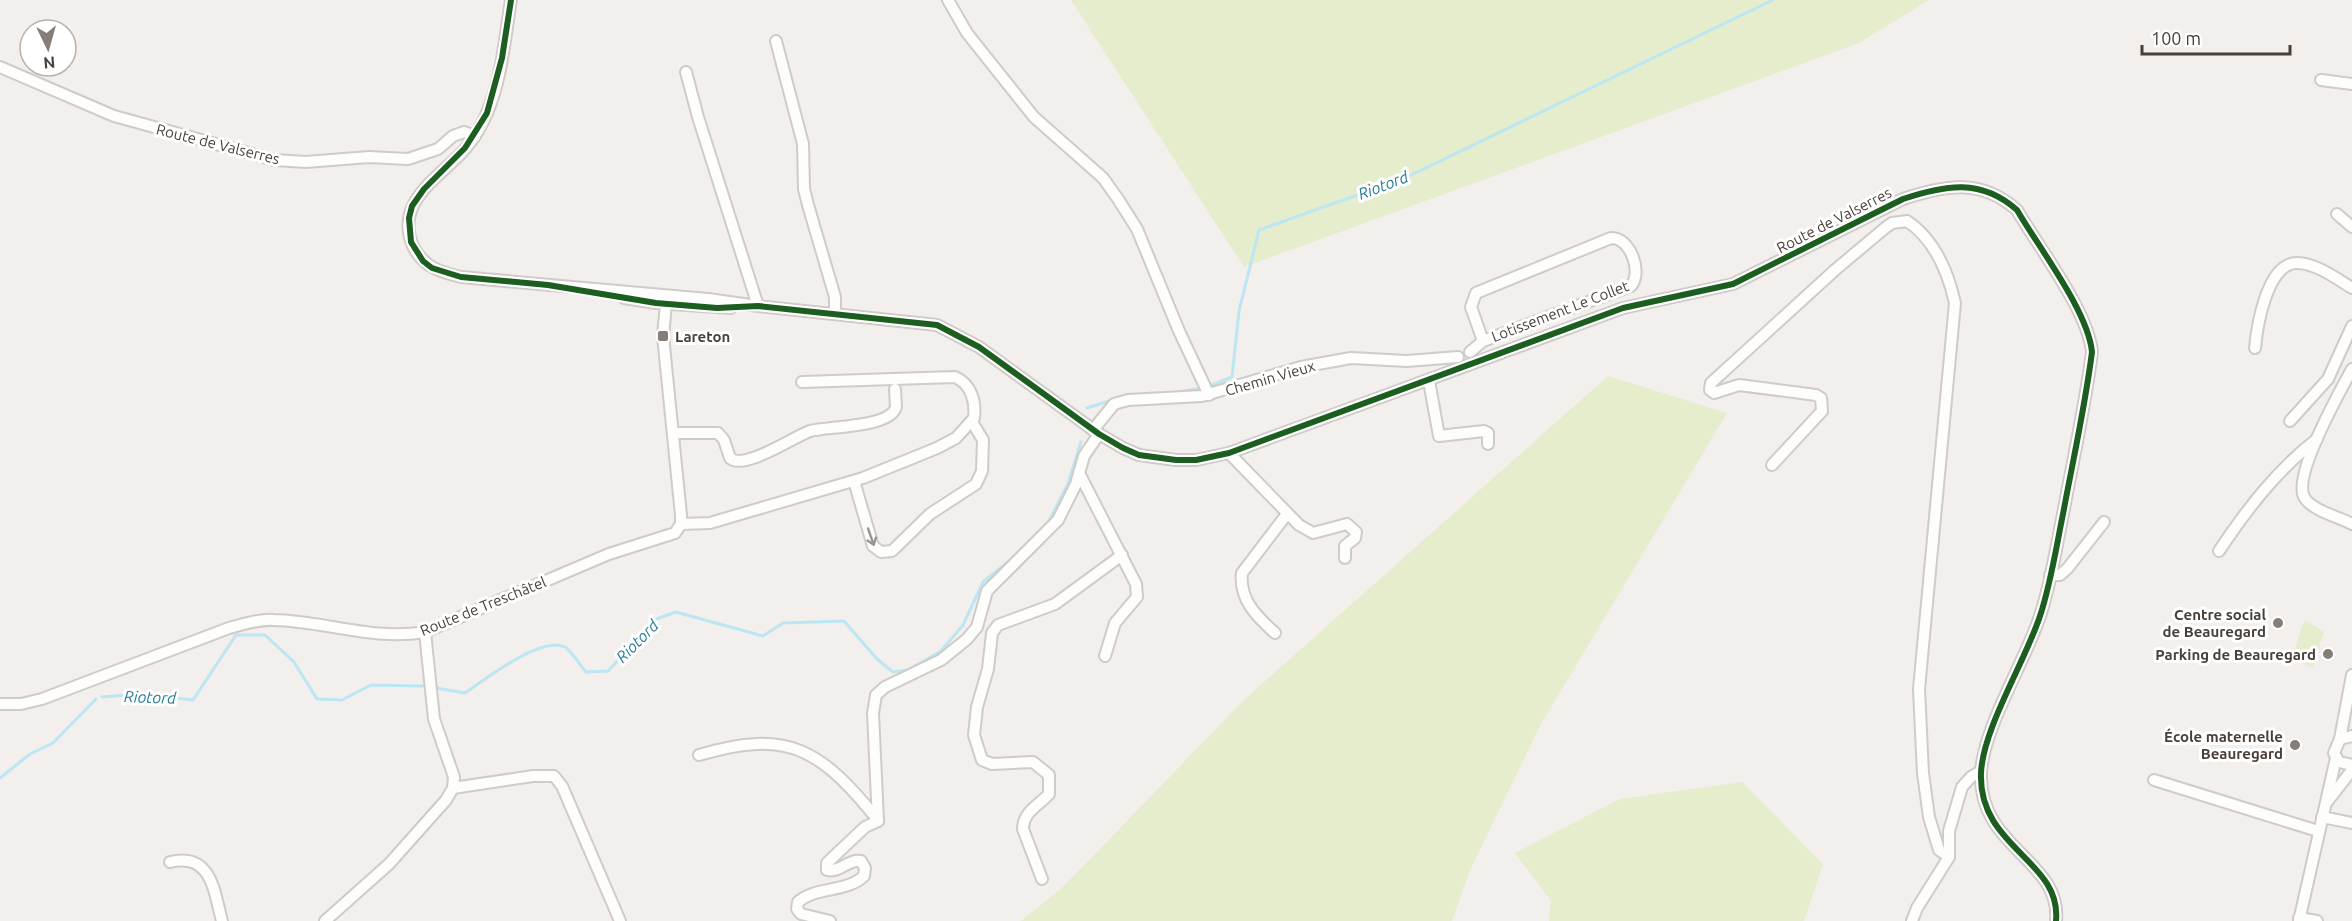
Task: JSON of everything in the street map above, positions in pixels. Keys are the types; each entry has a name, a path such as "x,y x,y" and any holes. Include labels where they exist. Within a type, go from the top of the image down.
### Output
{"street":[{"path":"511,0 492,98 475,136 424,189 412,207 409,230 416,252 423,261 444,273 670,300 694,302 708,298 758,306"},
{"path":"948,0 967,33 1034,117 1103,178 1118,199 1137,229 1179,331 1207,390"},
{"path":"776,40 803,144 804,189 835,297 835,313"},
{"name":"Route de Valserres","path":"0,66 114,116 274,160 306,162 369,157 408,159 438,149 453,136 465,132 475,136"},
{"path":"687,72 698,117 758,306"},
{"path":"2321,80 2352,84"},
{"name":"Route de Valserres","path":"758,306 917,322 948,328 979,347 1096,432 1139,455 1159,459 1196,460 1228,453 1273,438 1623,308 1733,284 1910,196 1968,187 1992,192 2017,210 2073,304 2091,342 2089,380 2050,576 2039,619 1990,735 1981,771 1984,800 1992,821 2004,839 2050,885 2056,903 2056,921"},
{"path":"2337,214 2352,227"},
{"path":"1772,465 1822,411 1821,398 1815,395 1749,386 1730,387 1714,393 1710,390 1711,383 1835,270 1885,228 1892,223 1907,221 1919,228 1931,243 1948,279 1955,303 1919,688 1923,773 1929,817 1939,850 1949,857"},
{"name":"Lotissement Le Collet","path":"1611,238 1620,239 1624,243 1635,267 1636,277 1631,286 1483,341 1471,307 1476,293 1611,238"},
{"path":"2255,348 2257,328 2268,290 2276,275 2286,266 2296,262 2305,264 2352,288"},
{"path":"663,299 717,308 758,306"},
{"path":"663,299 663,336 681,524"},
{"path":"2290,421 2328,379 2352,326"},
{"name":"Chemin Vieux","path":"878,821 873,713 876,695 885,687 941,660 967,639 977,627 987,591 1058,520 1084,456 1114,404 1128,400 1207,390 1351,358 1407,362 1458,357 1470,352 1483,341"},
{"path":"1470,352 1476,355 1479,362"},
{"path":"1458,357 1460,369"},
{"path":"2352,369 2332,405 2301,483 2304,497 2312,505 2352,524"},
{"path":"802,382 955,377 967,385 973,395 975,412 972,422 983,440 982,471 976,484 930,514 892,551 881,552 873,546 854,481"},
{"path":"1430,381 1438,436 1484,431 1488,433 1488,444"},
{"path":"673,433 718,433 724,440 730,458 738,460 769,453 800,435 820,428 858,426 888,417 896,407 895,389"},
{"name":"Route de Treschâtel","path":"0,704 21,704 42,699 250,622 297,622 367,634 402,635 425,632 609,554 675,533 681,524 710,523 854,481 937,448 956,438 972,422"},
{"path":"2218,551 2258,495 2296,456 2317,439"},
{"path":"1228,453 1287,514 1312,533 1347,524 1356,532 1355,538 1345,546 1345,558"},
{"path":"1079,473 1136,584 1137,597 1115,623 1105,656"},
{"path":"1275,633 1256,616 1242,593 1241,582 1242,573 1287,514"},
{"path":"2050,576 2060,575 2067,569 2104,522"},
{"path":"1042,879 1023,829 1023,821 1026,814 1049,794 1049,775 1033,762 992,764 982,760 977,750 974,735 977,707 988,669 992,633 998,625 1055,604 1122,555"},
{"path":"325,921 389,864 446,800 453,788 454,777 434,719 425,632"},
{"path":"2317,921 2299,920 2336,758 2335,748 2340,739 2352,675"},
{"path":"2346,705 2352,728"},
{"path":"2340,739 2352,736"},
{"path":"699,755 753,742 772,743 805,752 840,775 878,821 865,827 827,863 827,870 834,872 856,860 861,861 865,868 864,876 852,884 805,896 798,902 797,909 801,914 830,921"},
{"path":"2336,758 2343,764 2352,765"},
{"path":"1912,921 1917,908 1949,857 1949,831 1962,787 1971,777 1981,771"},
{"path":"2324,805 2352,771"},
{"path":"453,788 533,776 554,776 562,786 620,921"},
{"path":"2154,780 2318,831"},
{"path":"2322,817 2352,824"},
{"path":"170,862 187,860 199,866 210,877 216,891 222,921"}],"green space":[{"path":"1071,0 1929,0 1859,43 1244,267"},
{"path":"1608,376 1727,413 1541,724 1470,870 1452,921 1021,921 1064,886 1244,700"},
{"path":"2306,621 2324,631 2311,667 2292,659 2303,623"},
{"path":"1742,782 1823,864 1804,921 1549,921 1551,901 1515,853 1620,799"}],"waterway":[{"name":"Riotord","path":"1209,386 1232,377 1239,311 1259,230 1405,178 1773,0"},
{"name":"Riotord","path":"1171,393 1203,388"},
{"name":"Riotord","path":"1087,408 1125,396"},
{"name":"Riotord","path":"1048,523 1068,484 1081,442"},
{"name":"Riotord","path":"102,697 141,694 193,700 236,635 265,635 294,662 317,699 342,700 371,685 424,686 465,693 514,661 542,647 555,645 565,647 586,672 608,671 656,619 676,612 763,636 783,623 844,621 877,659 893,672 908,670 941,651 963,625 983,582 1012,559"},
{"name":"Riotord","path":"0,778 30,754 53,743 96,699"}],"cycle path":[{"path":"511,0 502,58 487,113 465,148 424,189 412,206 409,218 411,242 423,261 432,268 461,277 548,285 656,303 717,308 758,306 937,325 979,347 1099,434 1123,448 1139,455 1176,460 1196,460 1229,453 1623,308 1733,284 1903,199 1933,190 1962,187 1990,193 2003,200 2017,210 2061,280 2082,318 2092,352 2079,433 2047,591 2033,634 1989,736 1983,755 1981,773 1984,798 1992,819 2046,883 2054,900 2056,921"}],"place":[{"name":"Lareton","path":"663,336"},
{"name":"Centre social de Beauregard","path":"2278,623"},
{"name":"Parking de Beauregard","path":"2328,654"},
{"name":"École maternelle Beauregard","path":"2295,745"}]}
